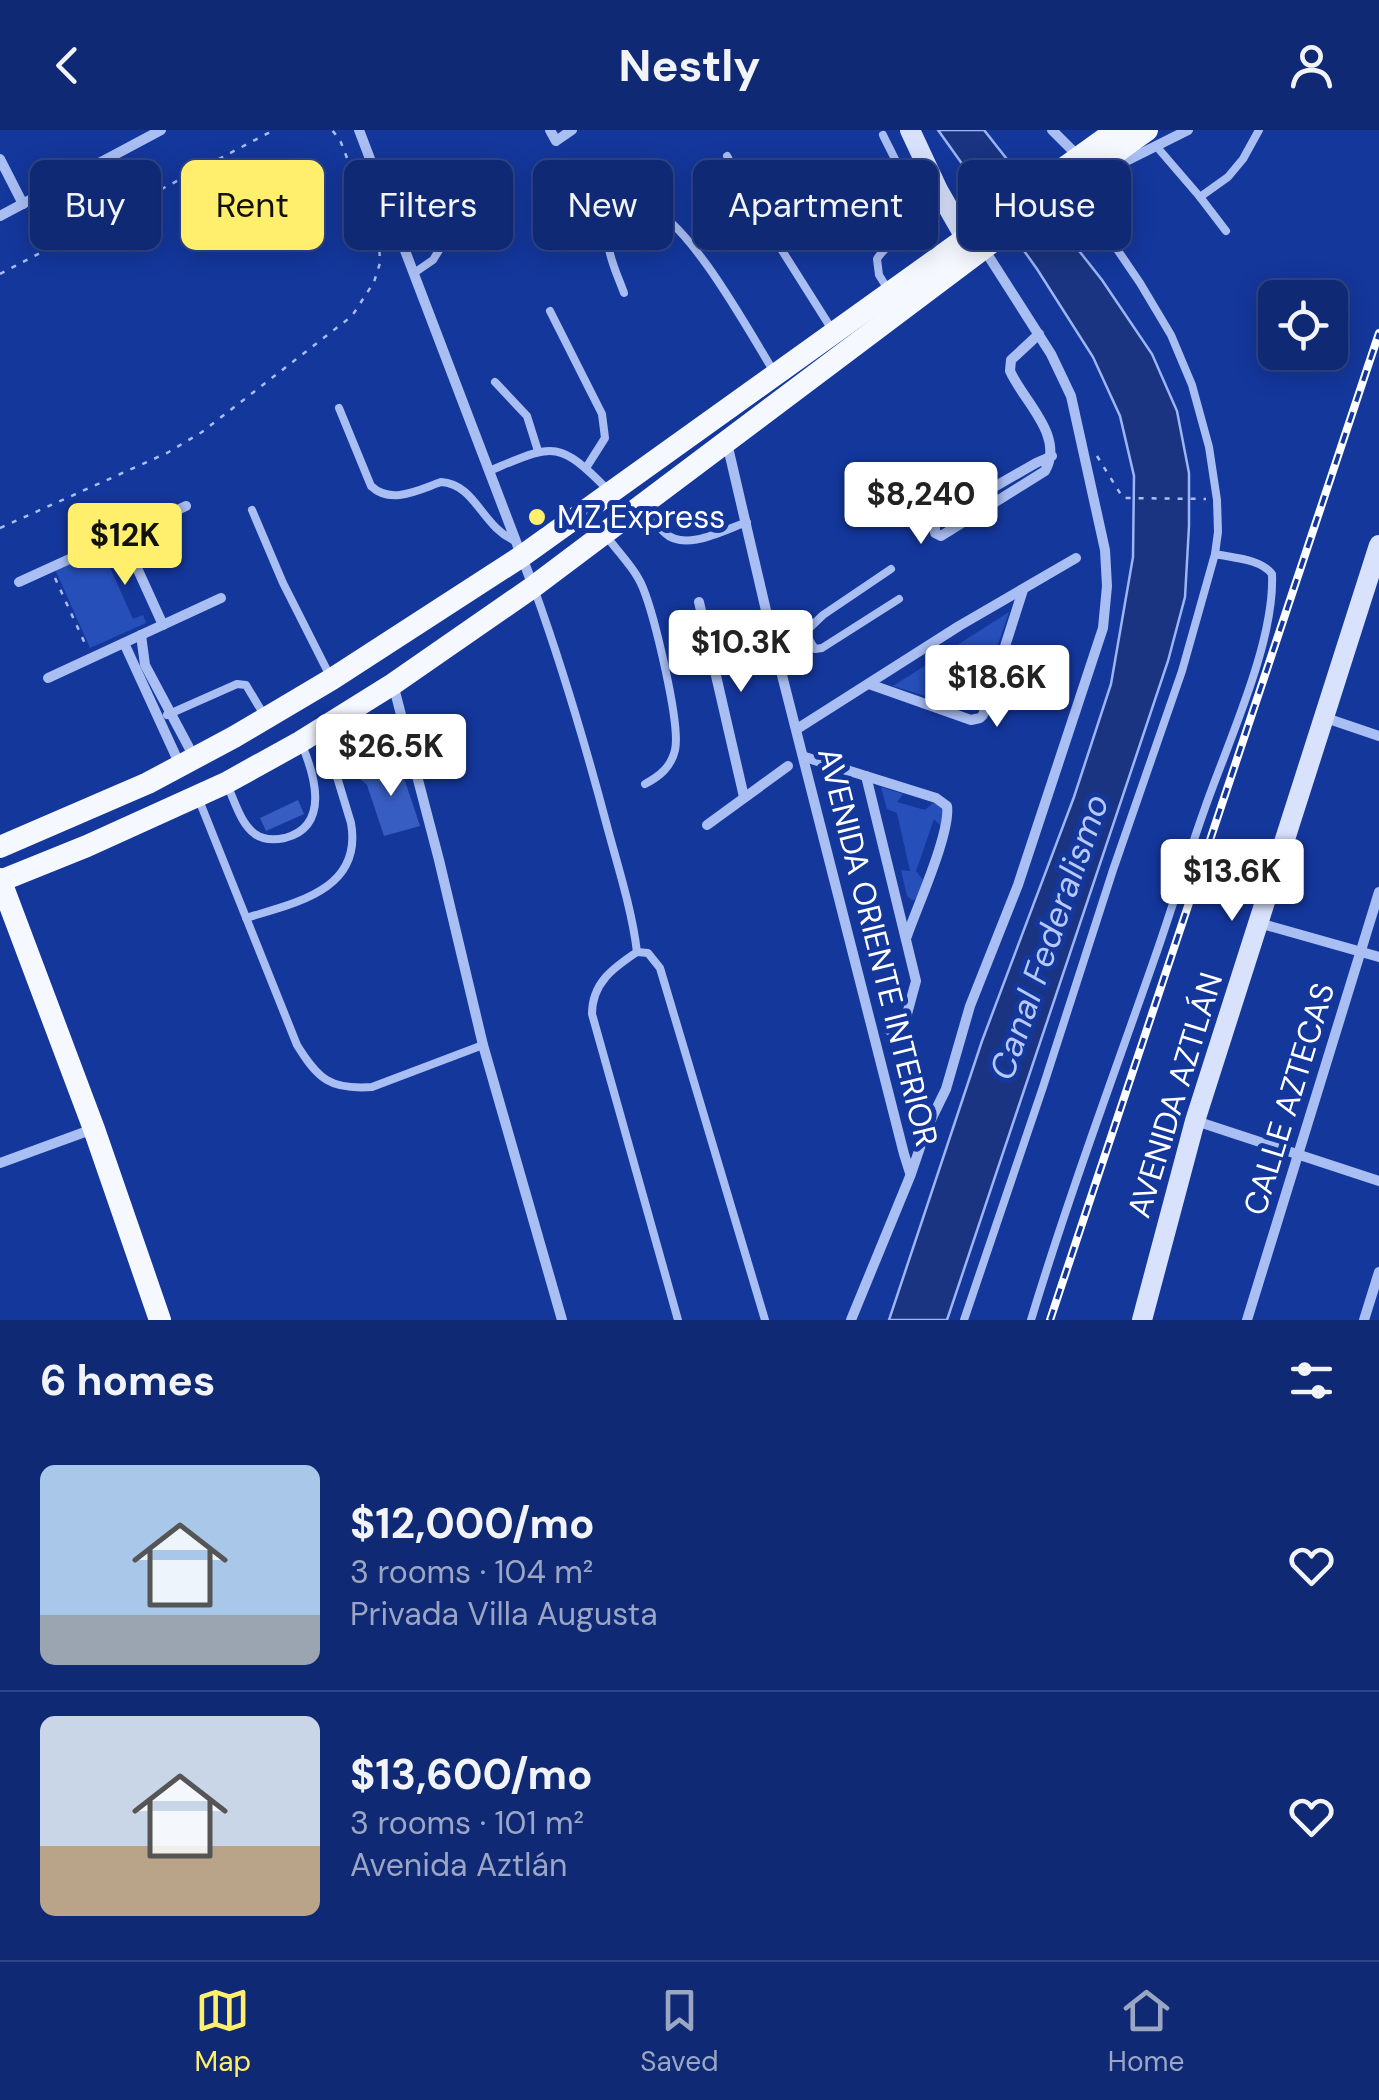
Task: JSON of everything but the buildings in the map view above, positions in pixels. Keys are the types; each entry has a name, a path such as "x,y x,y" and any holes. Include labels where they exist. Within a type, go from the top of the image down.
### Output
{"main road":[{"path":"910,130 938,190 958,220"},
{"path":"1085,160 1110,133"},
{"path":"1107,160 1152,139"},
{"path":"0,847 148,783 332,679 519,548 610,492 890,292 964,250"},
{"path":"160,1320 94,1129 0,880 87,846 226,783 393,684 534,587 726,442 966,250"},
{"name":"AVENIDA AZTLÁN","path":"1148,1318 1195,1120 1379,545"}],"street":[{"path":"0,216 161,130"},
{"path":"359,130 534,587"},
{"path":"550,130 559,141 572,130"},
{"path":"1152,139 1188,130"},
{"path":"1058,132 1064,160"},
{"path":"0,160 23,204"},
{"path":"852,1320 926,1130 946,1089 970,1006 1018,885 1102,628 1107,586 1105,550 1071,396 1039,334 978,250"},
{"path":"1039,334 1011,360 1010,371 1046,430 1052,456 1045,472 941,536 935,533 935,521 1052,456"},
{"name":"AVENIDA ORIENTE INTERIOR","path":"726,442 911,1174"},
{"path":"987,492 996,504"},
{"path":"19,582 186,506"},
{"path":"122,535 164,625"},
{"path":"797,728 1076,558"},
{"path":"869,684 971,720 980,718 1023,588"},
{"path":"48,678 222,598"},
{"path":"699,602 744,796"},
{"path":"710,649 771,632"},
{"path":"141,635 145,665 171,714 187,762"},
{"path":"124,643 158,719 187,762"},
{"path":"393,684 483,1046 562,1320"},
{"path":"1323,718 1379,736"},
{"path":"804,757 945,803 948,810 944,832 906,936"},
{"path":"707,825 788,766"},
{"path":"866,776 916,987 904,1025 889,1030"},
{"name":"CALLE AZTECAS","path":"1247,1320 1379,892"},
{"path":"1258,923 1379,957"},
{"path":"1195,1120 1379,1180"},
{"path":"0,1163 94,1129"},
{"path":"1364,1320 1379,1272"}],"lane":[{"path":"1200,197 1228,177 1243,160 1259,130"},
{"path":"883,136 908,193 909,217 902,233 877,260 879,274 890,292"},
{"path":"1152,139 1226,231"},
{"path":"727,156 834,334"},
{"path":"624,292 608,232 622,211 648,207 662,215 709,267 775,374"},
{"path":"414,273 439,250"},
{"path":"964,1320 1182,671 1215,554 1217,500 1209,446 1192,385 1170,336 1117,250"},
{"path":"550,311 602,414 605,438 586,468"},
{"path":"496,382 527,416 538,451"},
{"path":"339,408 371,486 380,494 393,497 449,482 476,502 487,521 519,548"},
{"path":"490,472 538,451 560,452 572,456 610,492"},
{"path":"642,505 667,536 681,542 747,522"},
{"path":"252,510 283,583 332,679"},
{"path":"604,532 642,585 675,716 676,748 672,760 660,776 646,784"},
{"path":"1031,1320 1070,1192 1158,950 1258,658 1267,621 1272,574 1269,569 1215,554"},
{"path":"776,650 890,570"},
{"path":"534,587 593,775 632,918 637,952"},
{"path":"805,633 815,649 822,648 899,599"},
{"path":"158,719 229,686 242,684 251,691 267,718"},
{"path":"246,918 320,893 343,868 353,834 322,729"},
{"path":"330,754 405,733"},
{"path":"226,783 246,825 255,834 271,839 292,835 310,822 316,803 315,781 300,742"},
{"path":"197,796 297,1045 312,1069 336,1086 372,1087 483,1046"},
{"path":"678,1320 592,1014 594,996 605,977 637,952 648,954 660,968 765,1320"}],"path":[{"path":"0,274 274,130"},
{"path":"0,528 166,453 202,432 352,316 374,282 380,264 379,240 340,140 332,130"},
{"path":"1082,441 1088,442 1123,498 1204,499"},
{"path":"51,568 92,658"}],"shaded area":[{"path":"110,545 112,550 104,554 133,619 143,615 146,623 90,648 55,569"},
{"path":"1009,612 975,711 893,686"},
{"path":"881,787 903,794 897,802 925,810 933,803 946,807 941,826 934,819 916,871 923,880 918,899 907,896 901,870 910,871 897,813 887,809"}],"water":[{"path":"938,130 984,130 1008,160 959,160"},
{"name":"Canal Federalismo","path":"1023,250 1078,250 1152,354 1177,411 1189,473 1185,597 1168,661 947,1320 889,1320 982,1041 1074,797 1111,684 1133,557 1134,476 1120,416 1093,357"}],"railway":[{"path":"1050,1320 1379,333"}],"place":[{"name":"MZ Express","path":"537,517"}]}
